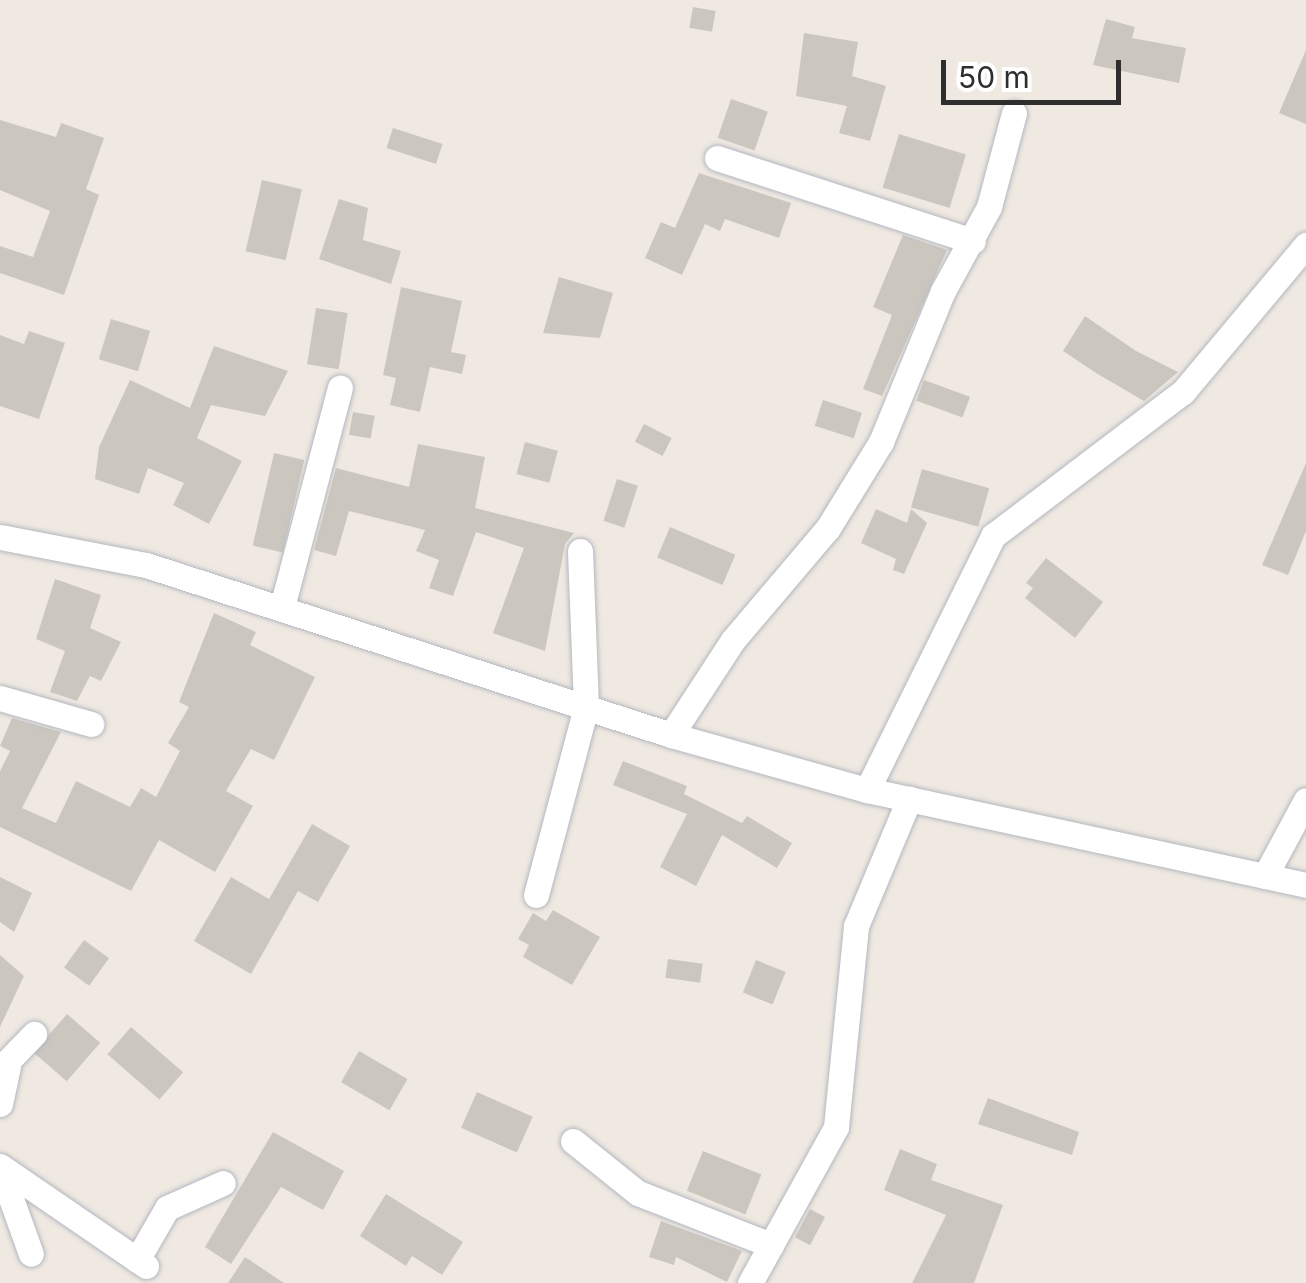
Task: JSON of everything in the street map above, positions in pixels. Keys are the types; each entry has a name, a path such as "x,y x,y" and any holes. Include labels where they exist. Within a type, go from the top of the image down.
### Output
{"street":[{"path":"671,736 734,640 828,528 881,442 943,291 973,241 1014,113"},
{"path":"718,158 973,241"},
{"path":"867,790 993,536 1183,392 1306,245"},
{"path":"282,607 340,388"},
{"path":"0,538 146,564 671,736 867,790 1306,885"},
{"path":"536,894 586,708 580,551"},
{"path":"0,698 91,724"},
{"path":"750,1283 836,1127 856,926 909,800"},
{"path":"1266,876 1306,800"},
{"path":"0,1104 4,1068 34,1034"},
{"path":"573,1141 638,1193 771,1245"},
{"path":"0,1167 32,1254"},
{"path":"0,1167 142,1263 166,1208 223,1183"}],"building":[{"path":"693,7 716,11 712,32 689,28"},
{"path":"1106,19 1135,27 1132,38 1186,48 1179,83 1093,65"},
{"path":"804,33 858,42 852,76 886,86 870,141 839,133 847,106 796,96"},
{"path":"1306,50 1306,124 1279,113"},
{"path":"731,99 768,112 755,150 718,138"},
{"path":"0,120 56,137 61,123 104,138 86,189 99,195 64,295 0,273 0,246 33,257 50,211 0,190"},
{"path":"393,128 442,144 436,164 387,148"},
{"path":"899,134 966,154 950,208 883,188"},
{"path":"699,173 791,203 779,238 725,219 720,231 705,224 682,275 645,258 661,222 675,228"},
{"path":"262,180 302,189 286,260 246,251"},
{"path":"339,199 368,208 363,240 401,251 391,284 319,259"},
{"path":"903,235 947,250 882,396 863,389 892,315 873,307"},
{"path":"559,277 613,293 600,338 543,333"},
{"path":"401,287 462,301 451,352 466,355 462,374 430,367 420,412 390,405 396,378 383,375"},
{"path":"316,308 348,313 339,369 307,364"},
{"path":"1085,316 1136,351 1178,372 1144,401 1096,373 1063,351"},
{"path":"111,319 150,331 138,371 99,359"},
{"path":"29,331 65,343 39,419 0,406 0,335 24,344"},
{"path":"214,346 288,371 265,416 211,405 197,438 242,461 209,524 173,505 184,483 148,468 139,494 95,479 99,447 130,380 190,408"},
{"path":"924,380 970,397 963,417 916,401"},
{"path":"823,400 862,413 854,438 815,426"},
{"path":"353,412 375,416 371,438 349,435"},
{"path":"644,424 672,438 663,456 635,442"},
{"path":"525,442 558,451 549,483 516,474"},
{"path":"418,444 485,457 475,508 574,533 565,544 545,651 493,633 524,548 476,532 453,596 429,588 439,560 416,551 425,530 349,511 336,556 314,550 336,468 409,487"},
{"path":"274,453 304,460 283,553 253,546"},
{"path":"1306,463 1306,531 1288,575 1262,565"},
{"path":"922,469 989,488 978,527 911,507"},
{"path":"617,479 638,486 624,528 603,521"},
{"path":"876,509 907,523 911,509 927,523 904,574 893,570 896,559 861,543"},
{"path":"670,527 735,555 722,585 657,557"},
{"path":"1046,558 1103,602 1075,638 1025,598 1033,588 1026,583"},
{"path":"55,579 101,595 90,628 121,642 101,681 90,676 77,701 50,692 65,651 36,639"},
{"path":"214,613 256,632 250,645 315,677 274,760 251,749 226,791 253,806 215,872 159,840 131,891 0,827 0,771 10,751 0,746 12,718 61,732 22,808 56,823 76,781 130,807 141,788 156,797 180,751 168,743 189,707 179,702"},
{"path":"623,761 687,786 684,794 742,823 747,816 792,843 777,868 722,835 696,886 660,867 687,814 613,785"},
{"path":"312,824 350,846 318,902 298,891 251,974 194,941 231,877 269,899"},
{"path":"0,877 32,893 14,932 0,922"},
{"path":"553,910 600,937 572,985 523,957 529,945 518,939 533,913 546,921"},
{"path":"84,940 109,958 89,986 64,968"},
{"path":"0,955 24,976 0,1027"},
{"path":"668,959 703,964 700,983 665,978"},
{"path":"756,960 786,972 773,1004 743,992"},
{"path":"67,1014 100,1043 67,1081 34,1052"},
{"path":"131,1027 183,1072 159,1099 107,1054"},
{"path":"359,1051 407,1079 389,1110 341,1082"},
{"path":"477,1092 533,1117 517,1152 461,1128"},
{"path":"988,1098 1079,1132 1072,1155 978,1124"},
{"path":"273,1132 344,1171 323,1210 281,1187 231,1264 205,1247"},
{"path":"900,1149 937,1164 931,1180 1003,1205 974,1283 912,1283 946,1215 884,1190"},
{"path":"703,1151 761,1175 745,1214 687,1191"},
{"path":"386,1194 463,1242 442,1275 412,1256 406,1266 360,1236"},
{"path":"810,1209 825,1217 810,1245 795,1237"},
{"path":"661,1221 742,1251 727,1282 676,1257 674,1265 649,1257"},
{"path":"245,1257 284,1283 228,1283"}]}
